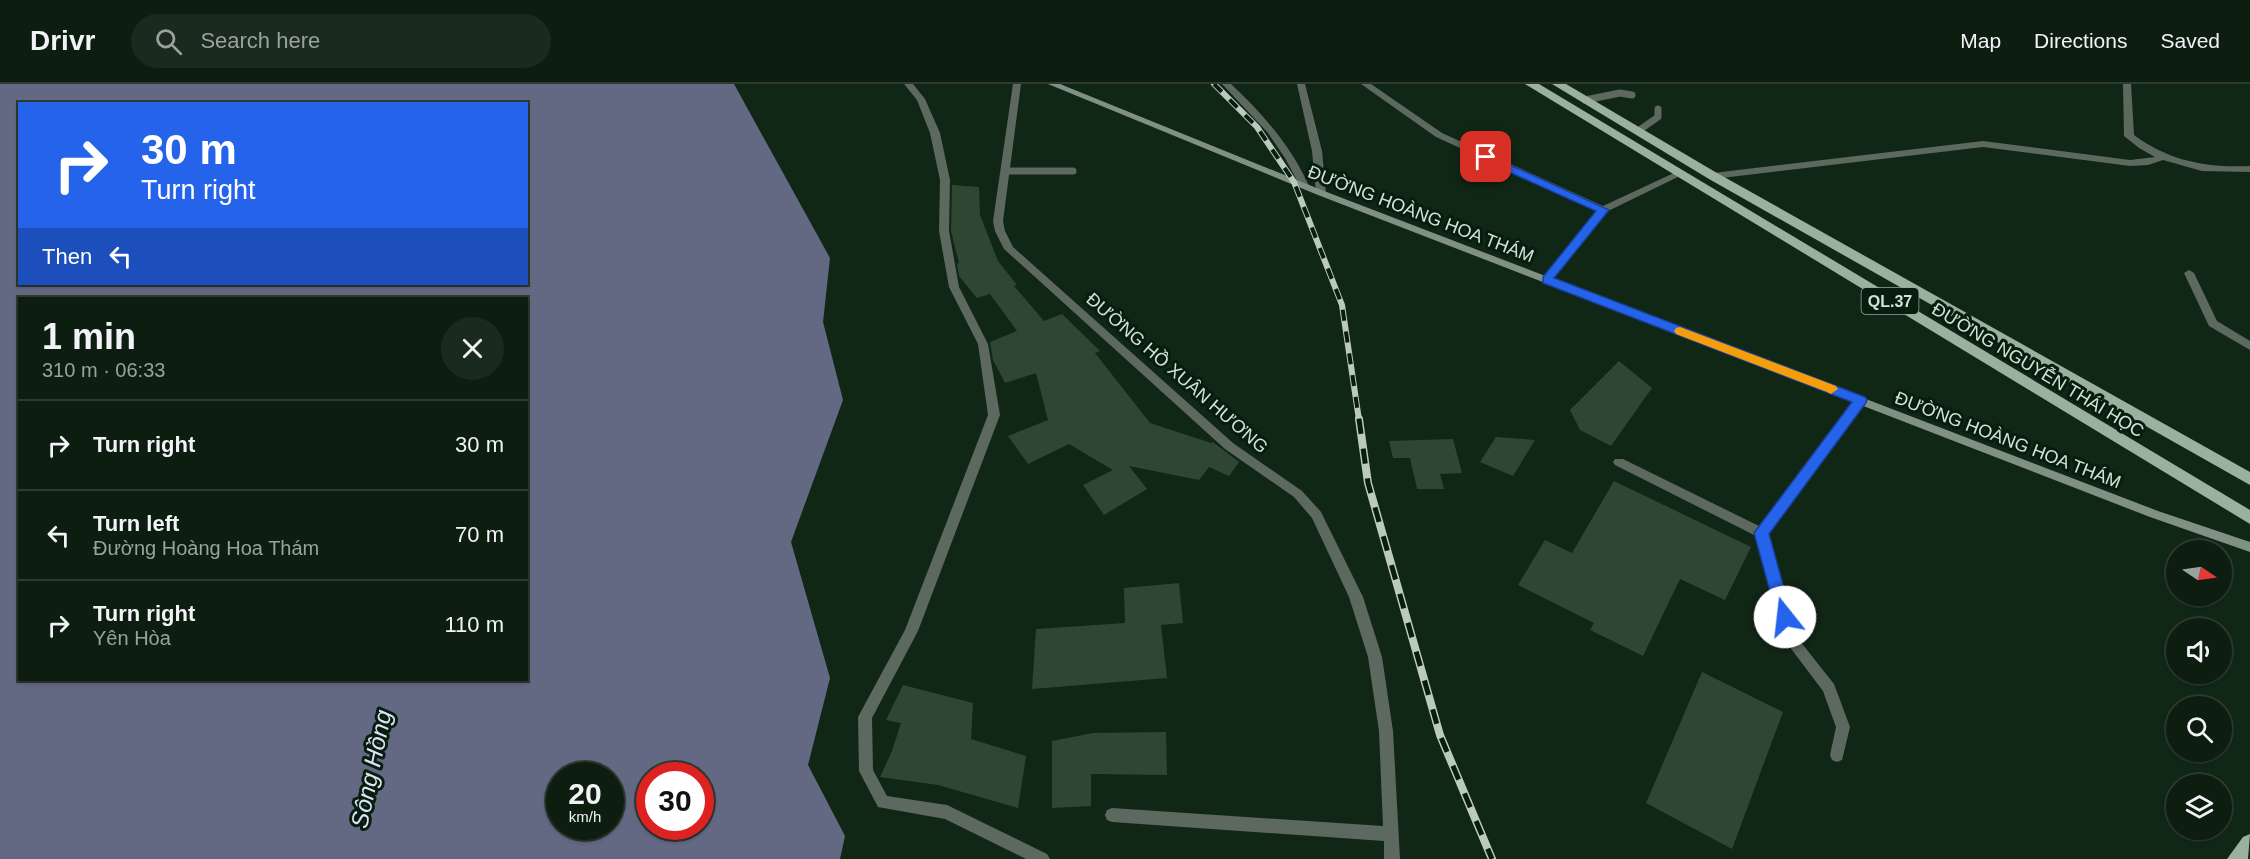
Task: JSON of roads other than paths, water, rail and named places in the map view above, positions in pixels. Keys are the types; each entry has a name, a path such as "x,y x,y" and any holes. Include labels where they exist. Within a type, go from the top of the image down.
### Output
{"main road":[{"name":"ĐƯỜNG NGUYỄN THÁI HỌC","path":"1531,84 2250,518"},
{"name":"ĐƯỜNG NGUYỄN THÁI HỌC","path":"1558,84 1713,176 2250,480"},
{"path":"2236,859 2250,843"}],"street":[{"path":"908,84 921,99 935,133 945,180 944,231 954,287 983,344 994,415 911,631 865,717 866,771 883,802 947,812 1042,859"},
{"name":"ĐƯỜNG HỒ XUÂN HƯƠNG","path":"1017,84 998,221 1009,249 1228,446 1298,494 1317,515 1356,597 1375,657 1386,731 1392,859"},
{"name":"ĐƯỜNG HOÀNG HOA THÁM","path":"1052,84 1321,193 2154,514 2250,547"},
{"path":"1226,84 1262,122 1296,166 1304,186"},
{"path":"1301,84 1317,151 1321,193"},
{"path":"1365,84 1439,135 1603,210"},
{"path":"2127,84 2129,136 2146,151 2191,166 2225,171 2250,169"},
{"path":"1713,176 1983,144 2130,163 2148,162 2164,157"},
{"path":"1547,280 1603,210 1679,174"},
{"path":"2188,273 2212,323 2250,346"},
{"path":"1761,533 1860,400"},
{"path":"1619,462 1761,533 1790,638 1829,688 1843,727 1837,755"},
{"path":"1112,814 1390,834"}],"lane":[{"path":"1585,100 1620,93 1632,95"},
{"path":"1638,131 1658,117 1658,109"},
{"path":"1005,171 1073,171"}],"water":[{"name":"Sông Hồng","path":"0,84 734,84 830,258 823,322 843,400 791,542 830,678 808,765 845,836 840,859 0,859"}],"railway":[{"path":"1214,84 1257,127 1294,182 1342,305 1359,420"},
{"path":"1359,419 1368,483 1440,735 1492,859"}]}
